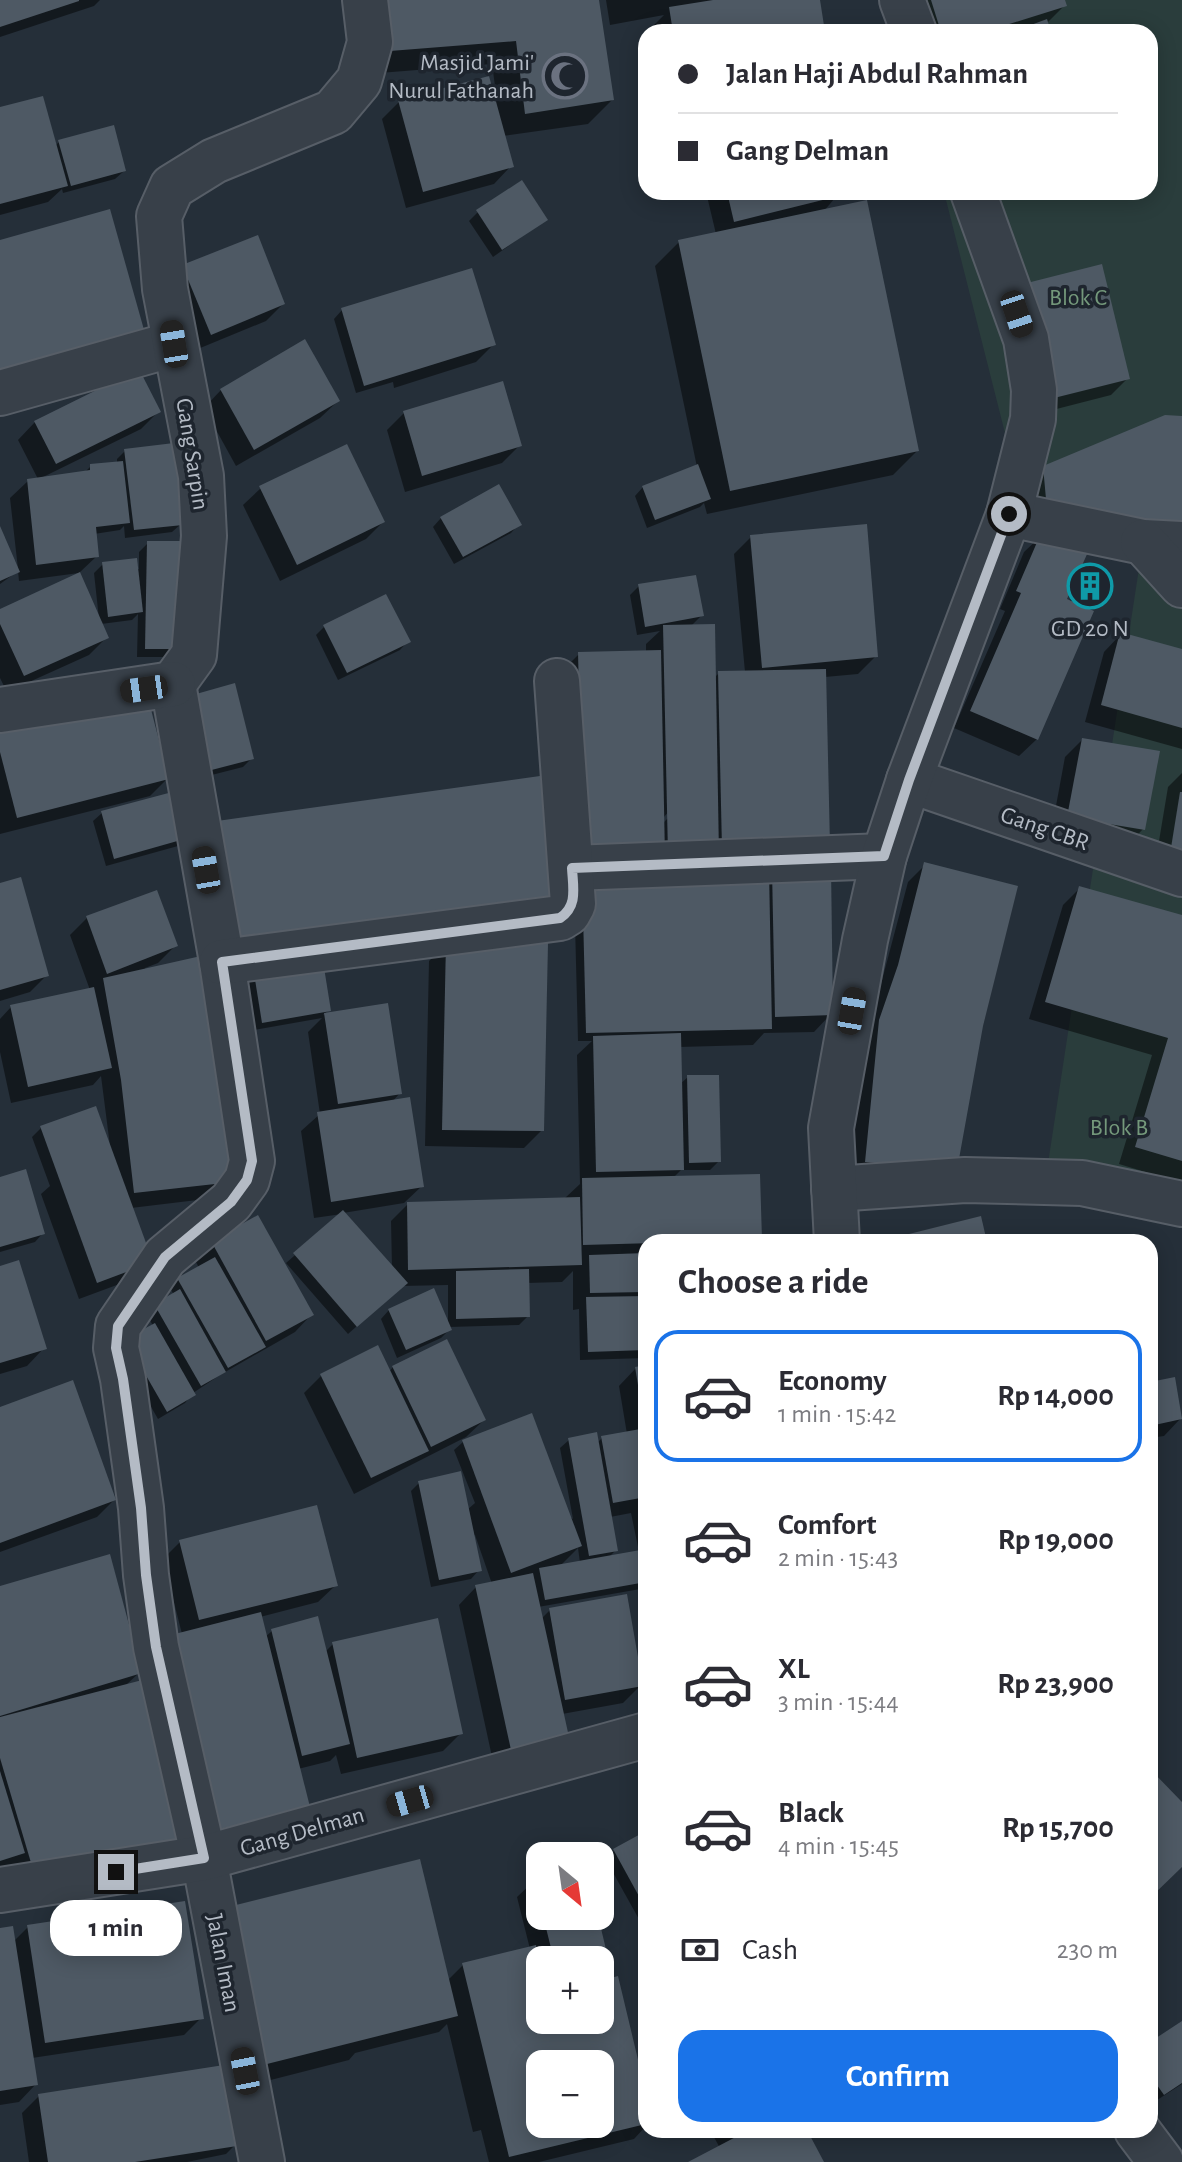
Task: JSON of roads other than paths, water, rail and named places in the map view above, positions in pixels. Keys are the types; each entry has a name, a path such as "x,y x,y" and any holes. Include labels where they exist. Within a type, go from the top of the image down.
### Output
{"street":[{"name":"Gang Sarpin","path":"173,684 194,655 204,536 201,476 165,289 159,216 172,187 214,161 333,112 359,81 370,42 365,0"},
{"path":"902,0 911,24"},
{"path":"837,1234 831,1128 865,940 884,856 909,780 1009,514 1033,419 1034,390 1026,339 976,200"},
{"path":"0,393 174,344"},
{"path":"1009,514 1162,543 1182,585"},
{"path":"222,962 560,918 568,913 573,904 572,868 557,681"},
{"path":"0,710 173,684"},
{"name":"Jalan Iman","path":"173,684 222,962 252,1161 247,1180 231,1202 165,1257 118,1326 116,1348 141,1508 156,1647 204,1858 262,2162"},
{"name":"Gang CBR","path":"909,780 1182,874"},
{"path":"572,868 884,856"},
{"path":"834,1189 965,1180 1082,1183 1182,1204"},
{"name":"Gang Delman","path":"0,1890 204,1858 638,1737"},
{"path":"1143,2138 1161,2162"}],"place":[{"name":"Masjid Jami' Nurul Fathanah","path":"565,76"},
{"name":"GD 20 N","path":"1090,586"}],"park label":[{"name":"Blok C","path":"1078,297"},
{"name":"Blok B","path":"1119,1127"}]}
